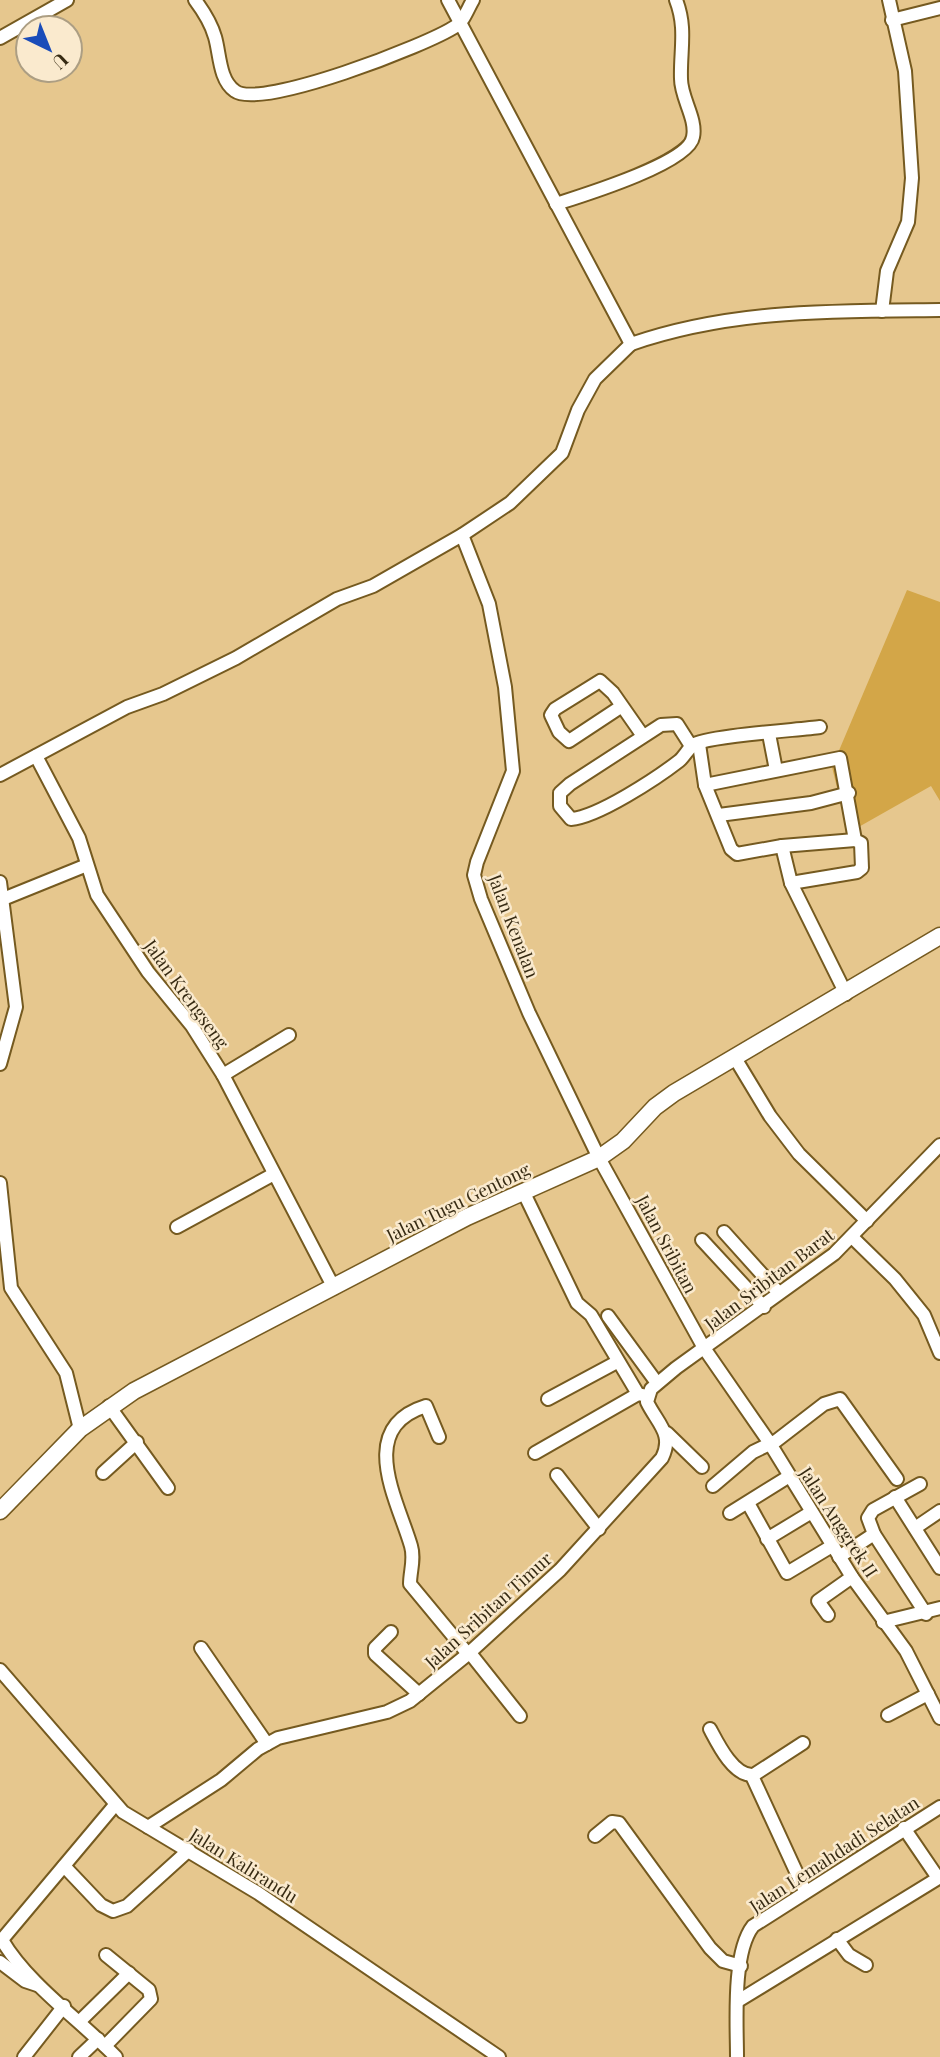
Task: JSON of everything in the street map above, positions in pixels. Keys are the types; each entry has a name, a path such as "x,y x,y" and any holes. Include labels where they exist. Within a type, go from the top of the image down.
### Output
{"main road":[{"name":"Jalan Tugu Gentong","path":"0,1511 80,1429 109,1406 159,1376 523,1191 599,1158 623,1141 655,1107 674,1093 846,994 940,936"}],"street":[{"path":"0,38 67,0"},
{"path":"195,0 212,28 228,83 235,91 250,96 342,74 459,24 473,0"},
{"path":"448,0 631,344"},
{"path":"556,204 591,194 632,176 675,156 691,143 693,126 681,79 683,24 676,0"},
{"path":"882,311 887,271 908,222 912,178 905,71 889,0"},
{"path":"892,20 940,8"},
{"path":"0,775 127,707 163,694 236,658 337,599 373,586 462,535 510,503 550,468 567,443 578,410 595,379 631,344 692,326 732,318 782,313 940,310"},
{"name":"Jalan Kenalan","path":"462,535 489,604 505,687 513,771 477,862 476,884 529,1013 599,1158"},
{"path":"622,706 569,741 559,732 551,715 554,709 600,681 622,706 643,736"},
{"path":"791,883 861,870 861,843 855,840 735,853 705,785 695,745 672,723 661,725 643,736 563,790 558,801 567,817 573,820 625,796 676,763 695,745 733,736 820,727"},
{"path":"769,734 776,770"},
{"name":"Jalan Krengseng","path":"36,756 79,838 97,895 148,972 192,1026 223,1075 334,1288"},
{"path":"705,785 838,756 842,761 849,793 855,840"},
{"path":"719,815 811,803 849,793"},
{"path":"782,846 791,883 846,994"},
{"path":"3,899 87,865"},
{"path":"0,882 16,1007 0,1064"},
{"path":"223,1075 289,1035"},
{"path":"735,1058 770,1116 799,1154 867,1221"},
{"name":"Jalan Sribitan Barat","path":"704,1348 764,1307 778,1292 821,1266 940,1145"},
{"name":"Jalan Sribitan","path":"599,1158 704,1348"},
{"path":"177,1227 274,1174"},
{"path":"0,1183 2,1226 11,1288 66,1373 80,1429"},
{"path":"523,1191 577,1303 591,1315 617,1362 643,1395 667,1433 702,1467"},
{"path":"724,1232 778,1292"},
{"path":"852,1237 895,1279 923,1315 940,1353"},
{"path":"702,1240 764,1307"},
{"path":"608,1316 657,1384"},
{"path":"606,1344 621,1335"},
{"path":"536,1452 643,1395 704,1348"},
{"name":"Jalan Anggrek II","path":"704,1348 769,1442 788,1478 852,1577 909,1656 940,1718"},
{"path":"548,1399 617,1362"},
{"path":"713,1486 769,1442 776,1441 824,1404 840,1399 897,1479"},
{"path":"109,1406 168,1488"},
{"path":"439,1437 426,1406 405,1417 393,1431 386,1447 388,1482 411,1546 410,1584 520,1716"},
{"name":"Jalan Sribitan Timur","path":"148,1827 221,1780 267,1744 292,1733 401,1707 419,1694 469,1653 599,1529 662,1458 666,1449 667,1433"},
{"path":"103,1472 137,1442"},
{"path":"557,1475 599,1529"},
{"path":"730,1513 788,1478"},
{"path":"920,1484 870,1513 868,1518 874,1534 926,1614"},
{"path":"895,1497 938,1560"},
{"path":"748,1503 787,1573 874,1534"},
{"path":"915,1528 940,1511"},
{"path":"767,1539 810,1513"},
{"path":"828,1615 818,1601 852,1577"},
{"path":"884,1622 926,1614 940,1608"},
{"path":"391,1632 375,1648 374,1654 419,1694"},
{"path":"201,1648 267,1744"},
{"name":"Jalan Kalirandu","path":"0,1670 114,1805 300,1921 499,2057"},
{"path":"888,1715 928,1694"},
{"path":"710,1729 721,1749 742,1773 752,1774 803,1743"},
{"path":"752,1774 805,1891"},
{"path":"114,1805 1,1941 40,1986 116,2057"},
{"path":"175,1842 172,1826 181,1806"},
{"name":"Jalan Lemahdadi Selatan","path":"737,2057 741,1966 746,1938 753,1926 940,1807"},
{"path":"595,1836 612,1822 619,1823 710,1948 723,1961 741,1966"},
{"path":"738,2001 939,1877 904,1828"},
{"path":"64,1866 101,1905 113,1911 127,1906 189,1850"},
{"path":"838,1939 849,1955 866,1965"},
{"path":"79,2057 102,2042 151,1998 149,1990 106,1955"},
{"path":"0,1962 25,1981 40,1986"},
{"path":"80,2021 129,1973"},
{"path":"24,2057 64,2006"}],"shaded area":[{"path":"907,590 940,602 940,801 931,786 848,833 832,767"}]}
